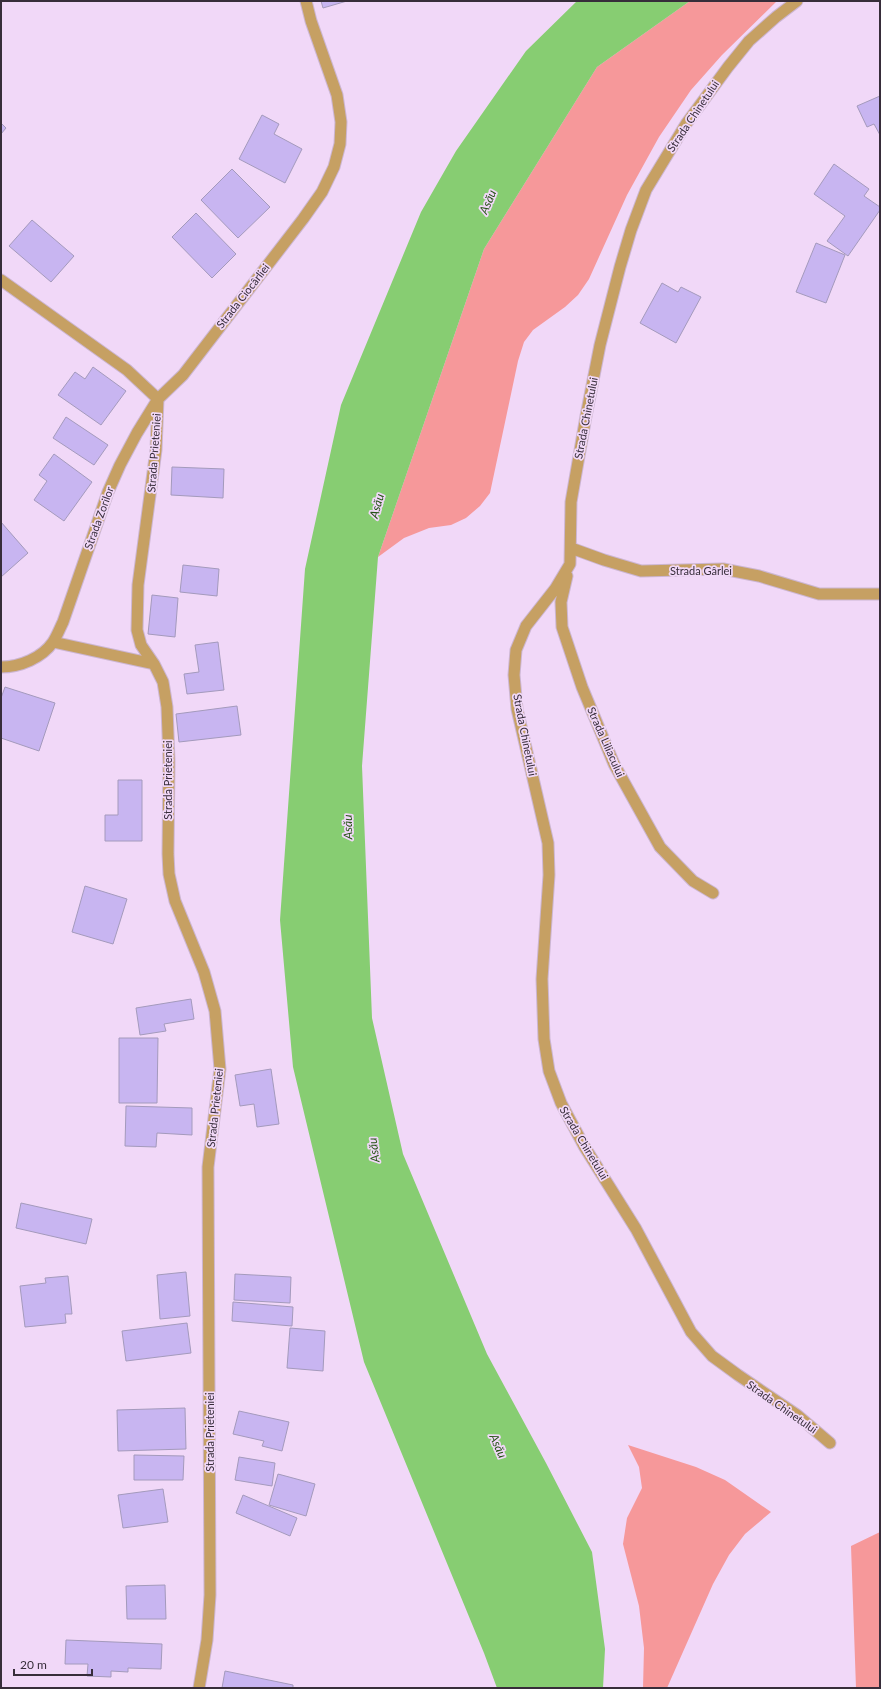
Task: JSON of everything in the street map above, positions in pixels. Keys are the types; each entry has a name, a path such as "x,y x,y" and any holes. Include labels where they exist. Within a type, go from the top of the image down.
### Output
{"street":[{"name":"Strada Ciocârliei","path":"158,399 183,375 303,219 322,192 334,167 340,144 341,122 337,95 311,20 306,1"},
{"name":"Strada Chinetului","path":"797,1 749,41 728,67 686,124 646,190 631,230 622,260 600,345 576,465 571,502 570,564 558,584 526,626 516,650 514,675 517,709 548,843 549,875 542,979 544,1039 549,1072 561,1103 584,1146 636,1229 691,1332 712,1356 797,1415 830,1443"},
{"path":"1,280 127,370 158,399"},
{"name":"Strada Zorilor","path":"1,667 10,667 26,662 43,653 53,642 62,622 108,492 137,433 158,399"},
{"name":"Strada Prieteniei","path":"158,399 156,450 138,585 137,630 141,645 154,664 163,682 167,707 169,761 169,874 174,901 204,972 215,1011 220,1069 208,1167 210,1595 207,1640 199,1688"},
{"name":"Strada Gârlei","path":"571,548 641,571 723,569 759,576 819,594 880,594"},
{"name":"Strada Liliacului","path":"570,564 561,602 562,627 582,688 614,764 660,847 693,881 713,893"},
{"path":"53,642 154,664"}],"shaded area":[{"path":"690,1 777,1 722,55 691,90 659,137 627,195 589,279 578,295 565,307 533,330 524,342 518,361 490,493 480,506 466,518 451,525 429,528 404,538 378,557 484,249 597,67"},
{"path":"628,1445 696,1467 725,1480 771,1512 745,1534 729,1555 713,1584 667,1688 643,1688 644,1648 639,1606 623,1544 627,1518 642,1488 639,1467"},
{"path":"880,1532 880,1688 856,1688 851,1546"}],"water":[{"name":"Asău","path":"577,1 690,1 597,67 484,249 378,557 362,766 372,1018 403,1154 487,1354 592,1552 605,1649 603,1688 497,1688 364,1362 293,1067 280,920 305,569 341,405 421,212 456,151 526,51"}],"building":[{"path":"321,1 347,1 323,8"},
{"path":"880,96 880,135 874,124 867,127 857,106"},
{"path":"262,115 279,124 274,134 302,149 285,183 239,159"},
{"path":"1,123 6,128 1,134"},
{"path":"834,164 869,189 864,196 880,207 880,210 848,256 827,241 845,216 814,194"},
{"path":"232,169 270,207 238,238 201,200"},
{"path":"196,213 236,254 212,278 172,237"},
{"path":"32,220 74,256 51,282 9,246"},
{"path":"816,243 845,255 826,303 796,292"},
{"path":"662,283 678,292 681,287 701,297 676,343 640,323"},
{"path":"93,367 126,391 101,425 58,395 75,372 85,379"},
{"path":"66,417 108,445 94,465 53,438"},
{"path":"54,454 92,482 64,521 34,500 47,481 39,475"},
{"path":"172,467 224,469 223,498 171,495"},
{"path":"1,522 28,553 1,577"},
{"path":"183,565 219,569 217,596 180,592"},
{"path":"152,595 178,598 175,637 148,634"},
{"path":"218,642 224,690 187,694 184,674 199,672 195,645"},
{"path":"5,687 55,703 39,751 1,738 1,698"},
{"path":"237,706 241,735 179,742 176,714"},
{"path":"118,780 142,780 142,841 105,841 105,815 118,815"},
{"path":"85,886 127,899 113,944 72,932"},
{"path":"191,999 194,1019 164,1024 166,1031 140,1035 136,1008"},
{"path":"119,1038 158,1038 157,1103 119,1103"},
{"path":"271,1069 279,1124 257,1127 254,1104 240,1106 235,1075"},
{"path":"126,1106 192,1108 192,1135 157,1133 156,1147 125,1146"},
{"path":"21,1203 92,1219 86,1244 16,1228"},
{"path":"186,1272 190,1316 160,1319 157,1275"},
{"path":"235,1274 291,1277 290,1303 234,1300"},
{"path":"68,1276 72,1314 65,1314 66,1323 25,1327 20,1286 46,1283 45,1278"},
{"path":"233,1302 293,1307 292,1326 232,1321"},
{"path":"187,1323 191,1353 126,1361 122,1331"},
{"path":"290,1328 325,1331 323,1371 287,1368"},
{"path":"185,1408 186,1449 118,1451 117,1410"},
{"path":"239,1411 289,1422 282,1451 262,1446 264,1441 233,1434"},
{"path":"134,1455 184,1456 183,1480 134,1480"},
{"path":"239,1457 275,1463 272,1486 235,1480"},
{"path":"278,1474 315,1484 306,1516 269,1505"},
{"path":"163,1489 168,1522 123,1528 118,1495"},
{"path":"243,1495 297,1518 290,1536 236,1513"},
{"path":"165,1585 166,1619 127,1619 126,1586"},
{"path":"66,1640 162,1644 161,1669 128,1668 128,1672 111,1671 111,1677 87,1676 88,1664 65,1664"},
{"path":"225,1671 293,1685 293,1688 222,1688"}]}
